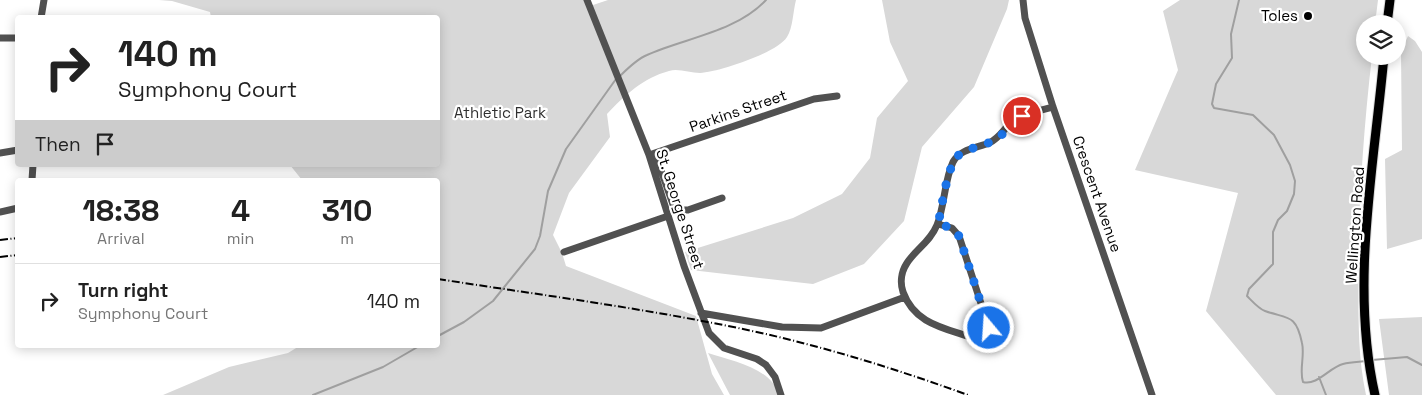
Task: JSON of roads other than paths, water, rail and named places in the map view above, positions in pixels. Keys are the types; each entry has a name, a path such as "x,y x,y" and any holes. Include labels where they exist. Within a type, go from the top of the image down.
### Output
{"main road":[{"path":"1388,15 1390,0"},
{"name":"Wellington Road","path":"1375,395 1366,335 1364,282 1383,65"}],"street":[{"path":"42,15 44,0"},
{"name":"St. George Street","path":"587,0 626,97 652,154 668,216 709,334 718,344 757,359 766,365 775,377 781,395"},
{"name":"Crescent Avenue","path":"1023,0 1025,18 1053,107 1152,395"},
{"path":"0,38 15,38"},
{"name":"Parkins Street","path":"652,154 814,99 837,96"},
{"path":"938,224 952,228 959,236 989,328 988,336 979,339 924,320 910,308 905,296 902,283 905,266 923,247 938,224 951,169 956,158 966,151 997,139 1011,122 1018,118 1053,107"},
{"path":"0,153 15,150"},
{"path":"652,154 675,210 688,210 722,198"},
{"path":"0,212 15,209"},
{"path":"564,252 668,216"},
{"path":"701,313 782,327 821,328 905,296"}],"waterway":[{"path":"620,76 643,57 725,27 754,11 766,0"},
{"path":"1239,0 1231,34 1232,58 1216,84 1212,104 1214,108 1253,115 1274,135 1290,165 1295,181 1294,194 1287,211 1278,220 1273,232 1273,264 1249,289 1247,296 1263,310 1290,319 1297,326 1303,348 1303,382 1318,379 1343,364 1367,361"},
{"path":"440,335 464,322 493,301 535,249 540,236 548,191 566,149 616,79"},
{"path":"313,395 383,367 416,348"},
{"path":"1372,360 1407,357 1422,365"},
{"path":"1319,377 1326,395"}],"railway":[{"path":"0,240 15,238"},
{"path":"0,257 15,255"},
{"path":"440,279 725,325 817,347 968,395"}],"place":[{"name":"Toles","path":"1308,16"}],"park label":[{"name":"Athletic Park","path":"500,113"}]}
